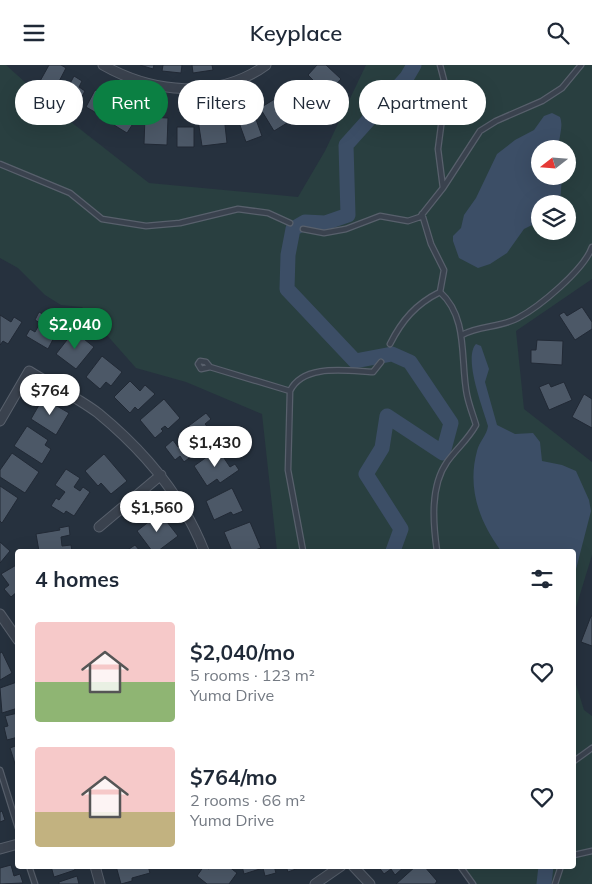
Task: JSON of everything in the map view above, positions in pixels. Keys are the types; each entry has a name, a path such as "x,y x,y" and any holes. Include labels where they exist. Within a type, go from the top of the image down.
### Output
{"street":[{"path":"103,65 126,78 186,90 226,85 266,65"},
{"path":"0,421 29,371 97,413 161,475 196,530 203,549"},
{"path":"99,527 161,475"},
{"path":"0,615 15,636"},
{"path":"0,849 15,845"},
{"path":"96,869 100,884"},
{"path":"315,884 337,869"},
{"path":"356,869 370,884"}],"lane":[{"path":"440,65 446,88 438,149 443,188"},
{"path":"303,229 324,233 346,229 380,217 408,221 422,215 443,188 480,131 542,101 562,88 581,65"},
{"path":"0,163 70,193 102,219 146,225 180,223 238,209 268,213 290,223"},
{"path":"422,215 431,244 444,270 440,293"},
{"path":"462,335 518,318 561,286 588,257 592,247"},
{"path":"437,549 435,485 447,462 465,444 476,425 467,395 462,335 447,298 440,293"},
{"path":"390,344 409,313 429,298 440,293"},
{"path":"303,549 288,470 290,391 292,385 309,375 327,370 373,372 381,362"},
{"path":"210,367 290,391"},
{"path":"576,759 592,747"},
{"path":"0,771 15,818"},
{"path":"576,855 592,851"},
{"path":"30,869 35,884"},
{"path":"462,869 473,884"},
{"path":"554,884 560,869"}],"green space":[{"path":"0,65 6,65 23,80 15,80 15,125 75,125 149,183 298,197 325,151 337,125 349,125 349,101 366,65 592,65 592,279 516,331 524,409 592,462 592,555 576,607 576,549 277,549 262,414 186,382 136,368 82,307 61,305 45,295 18,268 0,258"},
{"path":"576,684 584,710 592,716 592,884 473,884 460,869 576,869"}],"water":[{"path":"552,113 560,117 561,129 559,140 531,140 531,185 561,185 561,195 531,195 531,226 524,229 507,253 490,264 478,268 459,258 453,236 461,228 464,215 476,198 497,154 515,140 534,130 544,116"},
{"path":"476,344 481,346 489,369 485,382 497,425 515,434 533,433 540,442 542,461 562,465 576,471 589,500 591,511 576,569 576,549 500,549 481,516 474,491 474,465 478,448 488,426 475,383 472,360"}],"building":[{"path":"49,65 61,65 66,68 60,80 41,80"},
{"path":"140,65 154,65 153,69"},
{"path":"163,65 182,65 181,73 162,71"},
{"path":"192,65 212,65 213,70 193,73"},
{"path":"317,65 326,65 341,79 313,80 308,75"},
{"path":"74,76 80,80 72,80"},
{"path":"93,94 93,111 86,107"},
{"path":"274,99 274,125 284,125 274,131 264,115 264,106"},
{"path":"114,125 132,125 127,133"},
{"path":"145,125 168,125 167,145 144,144"},
{"path":"199,125 225,125 227,143 202,146"},
{"path":"240,125 258,125 262,136 246,142"},
{"path":"177,127 194,127 194,147 177,147"},
{"path":"582,307 592,322 592,329 575,340 559,315 564,312 567,316"},
{"path":"39,312 61,324 48,349 26,336 30,329 35,332 40,323 35,320"},
{"path":"0,315 11,322 14,317 22,322 8,344 3,341 0,345"},
{"path":"74,331 94,347 76,369 56,354"},
{"path":"537,340 563,341 562,365 531,363 531,350 536,350"},
{"path":"102,356 122,372 111,386 106,382 100,389 86,377"},
{"path":"130,381 140,391 145,385 155,394 138,410 135,407 130,413 114,397"},
{"path":"564,382 572,400 549,410 539,387 549,383 551,387"},
{"path":"584,394 592,399 592,428 572,417"},
{"path":"43,398 69,413 56,435 31,419"},
{"path":"164,399 180,418 168,429 165,426 161,429 163,431 155,438 140,420"},
{"path":"206,413 211,419 205,424 211,431 207,434 212,440 184,462 180,456 175,460 165,447 173,440 178,447 184,442 178,434"},
{"path":"27,426 48,440 45,445 51,449 42,464 14,446"},
{"path":"218,449 230,467 235,464 239,470 220,483 217,479 207,486 194,466"},
{"path":"12,453 39,472 25,493 0,477 0,470"},
{"path":"104,454 127,481 111,494 101,483 98,486 85,471"},
{"path":"66,469 80,478 74,487 80,491 83,487 90,492 74,516 66,511 64,514 51,506 56,498 59,500 65,492 55,485"},
{"path":"0,486 18,498 2,523 0,521"},
{"path":"232,488 243,511 233,515 231,512 214,520 206,501"},
{"path":"160,513 178,536 161,549 150,549 137,531"},
{"path":"250,522 261,548 231,549 224,532"},
{"path":"69,526 70,535 61,537 62,546 71,545 72,549 39,549 36,534 60,530 59,528"},
{"path":"0,542 10,551 0,563"},
{"path":"135,545 138,549 129,549"},
{"path":"15,566 15,594 11,597 4,589 9,585 1,574"},
{"path":"592,616 592,646 581,642"},
{"path":"2,652 12,673 0,680 0,653"},
{"path":"15,683 15,709 2,713 0,688"},
{"path":"15,714 15,738 7,740 4,727 8,726 5,716"},
{"path":"15,746 15,764 10,748"},
{"path":"2,811 5,820 0,822 0,812"},
{"path":"11,865 14,876 20,874 23,883 0,884 0,868"},
{"path":"52,869 75,869 75,870 54,877"},
{"path":"117,869 149,869 150,873 132,878 132,881 121,884"},
{"path":"202,869 232,869 237,873 229,884 207,884 197,876"},
{"path":"243,869 260,869 244,874"},
{"path":"263,869 275,869 276,873 265,876"},
{"path":"380,869 391,869 384,874"},
{"path":"391,869 402,869 395,875"},
{"path":"413,869 427,869 437,881 435,884 396,884"},
{"path":"77,876 79,884 59,884 59,882"}],"waterway":[{"path":"394,549 401,529 366,474 382,448 387,416 443,453 451,423 410,362 392,354 355,361 287,289 288,255 293,229 305,222 325,223 348,215 346,145 407,77 414,65"},
{"path":"544,884 546,869"}]}
